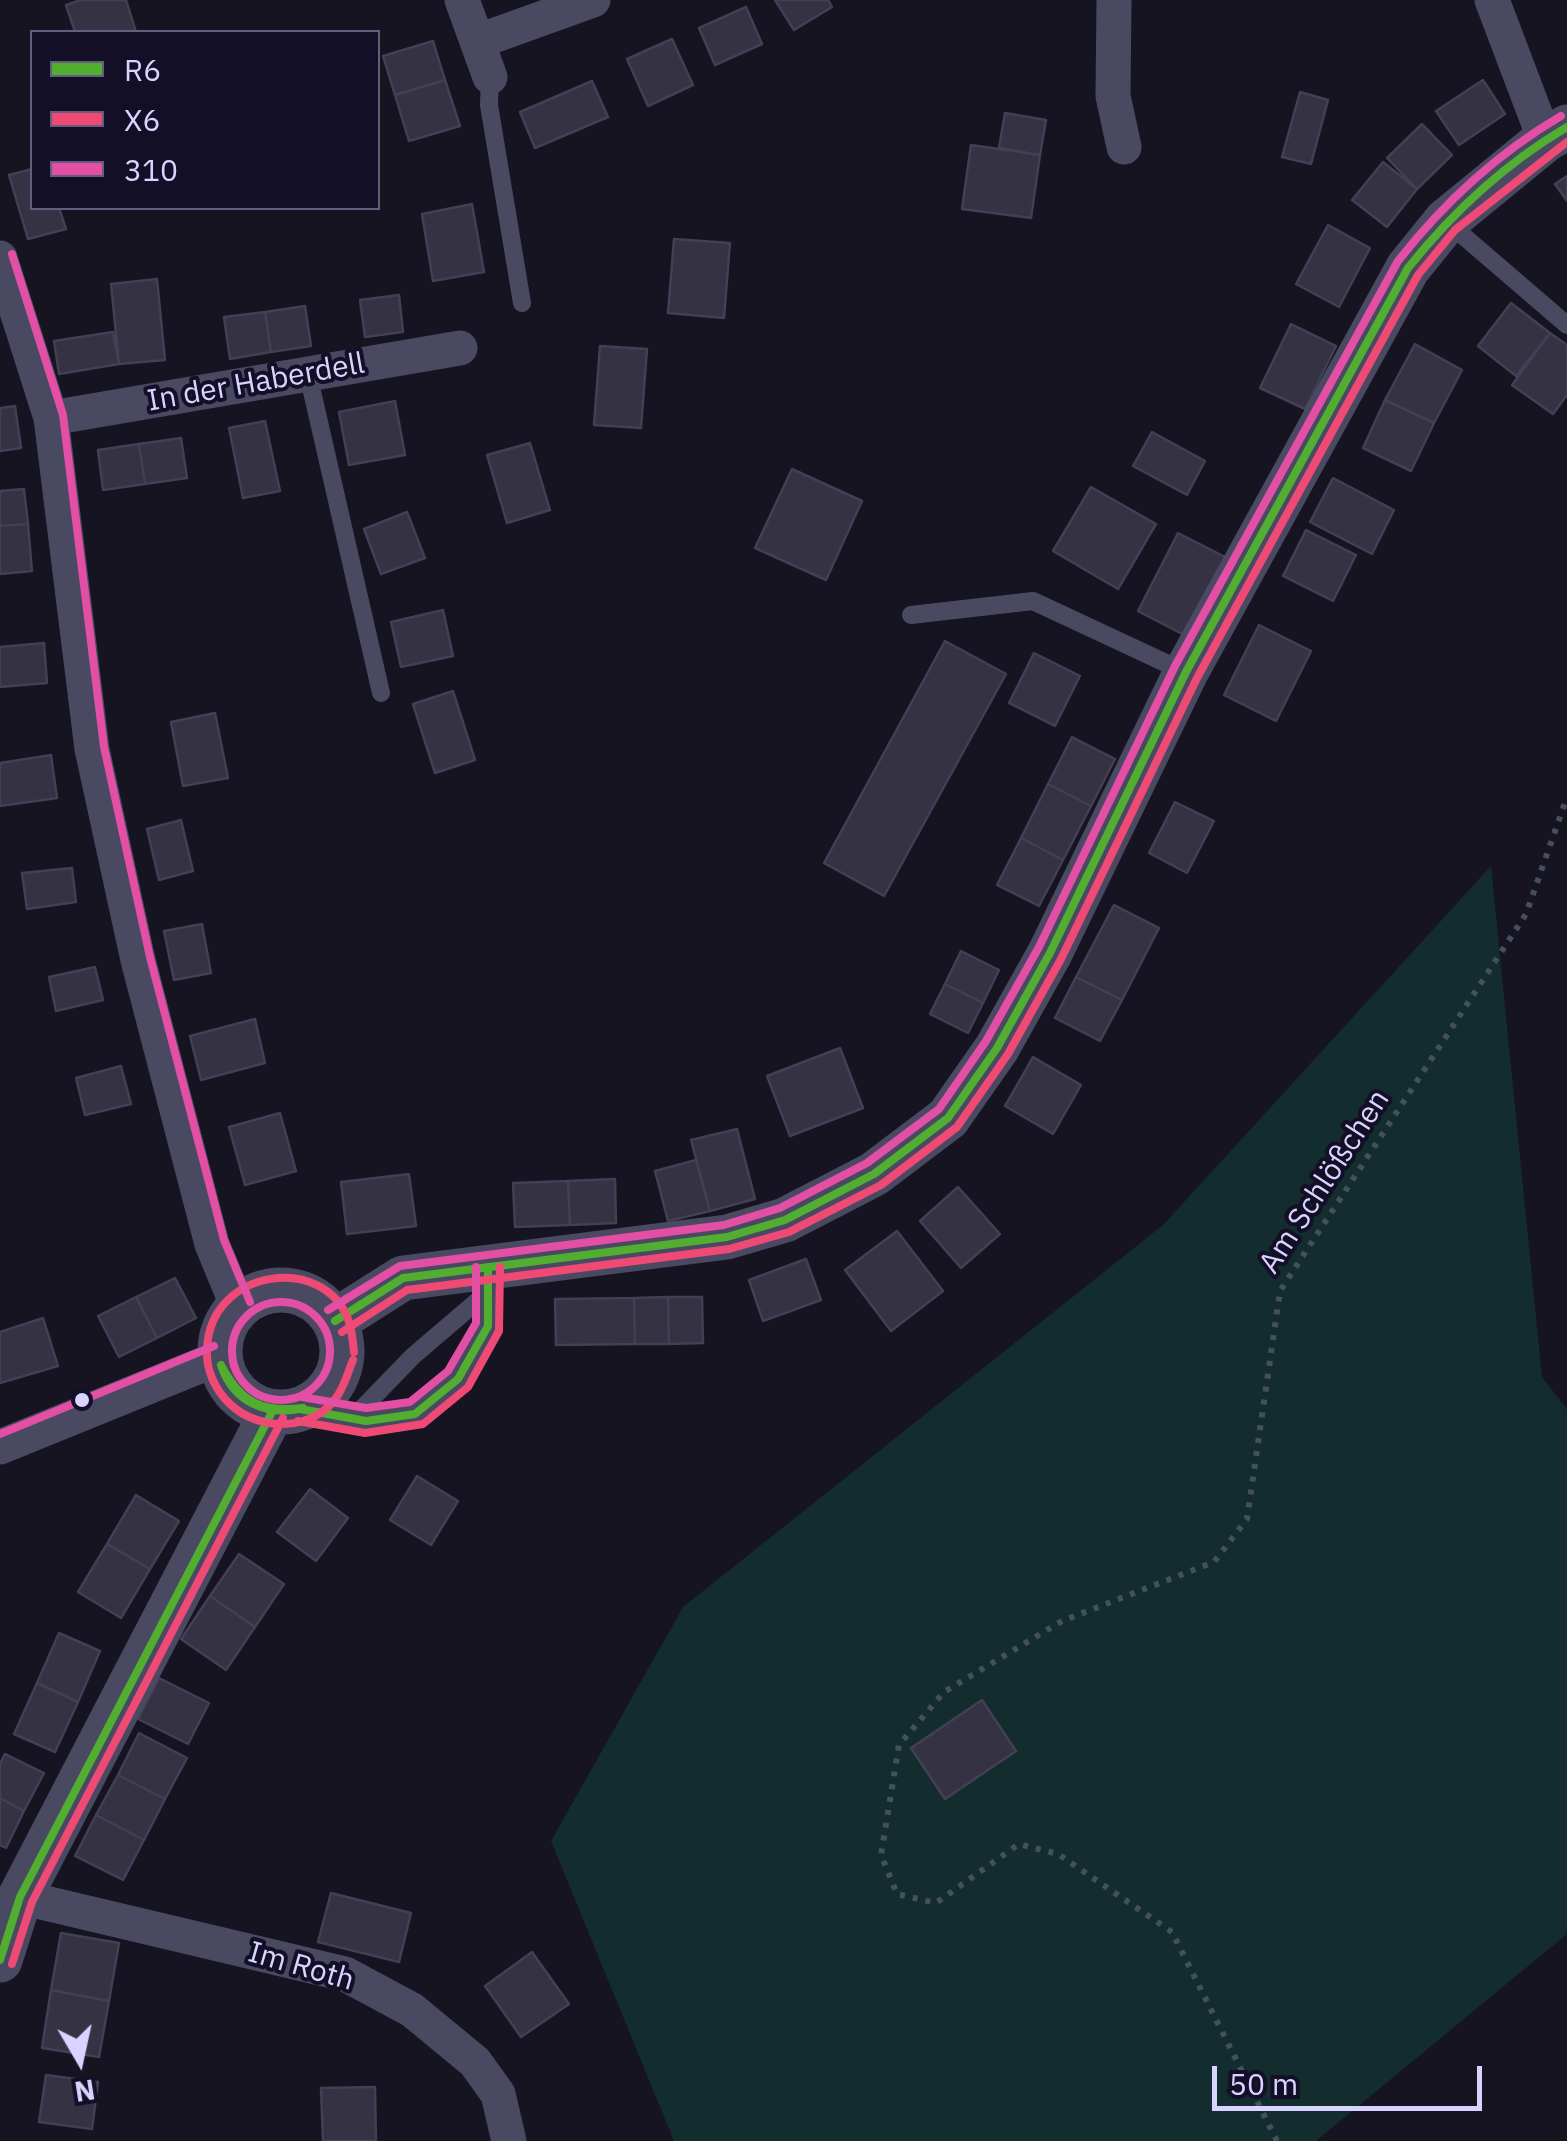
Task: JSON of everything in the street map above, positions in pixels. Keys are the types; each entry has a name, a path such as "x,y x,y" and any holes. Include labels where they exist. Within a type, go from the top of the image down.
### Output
{"street":[{"path":"462,0 490,77"},
{"path":"479,41 593,0"},
{"path":"1114,0 1113,96 1124,147"},
{"path":"335,1321 403,1278 489,1279 727,1236 785,1220 874,1174 948,1118 997,1048 1050,953 1186,672 1408,268 1446,221 1556,134 1492,0"},
{"path":"0,258 51,418 92,749 138,960 212,1244 238,1307"},
{"name":"In der Haberdell","path":"51,418 460,348"},
{"path":"271,1290 308,1295 335,1321 342,1356 338,1373 316,1401 286,1410 253,1406 225,1378 220,1340 226,1321 253,1296 271,1290"},
{"path":"0,1447 220,1358"},
{"path":"0,1960 20,1897 286,1410"},
{"name":"Im Roth","path":"20,1897 345,1974 412,2010 475,2062 498,2094 509,2141"}],"lane":[{"path":"490,77 489,105 522,303"},
{"path":"1446,221 1567,324"},
{"path":"308,374 381,693"},
{"path":"911,615 1033,601 1186,672"},
{"path":"352,1418 489,1279"},
{"path":"286,1410 366,1421 415,1414 458,1379 488,1326 489,1279"}],"path":[{"name":"Am Schlößchen","path":"1277,2141 1172,1932 1058,1854 1020,1844 936,1904 897,1894 881,1856 899,1745 944,1692 1062,1621 1214,1562 1247,1520 1280,1290 1526,914 1567,796"}],"green space":[{"path":"1491,866 1542,1377 1567,1409 1567,1934 1316,2141 674,2141 551,1841 683,1607 1163,1225"}],"building":[{"path":"81,0 126,0 135,30 74,30 66,5"},
{"path":"775,0 828,0 832,7 794,30"},
{"path":"746,7 762,44 715,65 699,28"},
{"path":"672,39 693,85 648,106 627,59"},
{"path":"433,41 445,80 395,95 383,56"},
{"path":"445,80 460,126 409,141 395,95"},
{"path":"1483,80 1505,114 1459,145 1436,111"},
{"path":"592,81 608,117 535,148 520,112"},
{"path":"1300,92 1328,100 1311,164 1282,157"},
{"path":"1005,113 1046,120 1040,155 999,148"},
{"path":"1422,124 1452,155 1417,189 1387,158"},
{"path":"971,145 1040,155 1031,218 962,209"},
{"path":"1383,162 1417,189 1387,227 1352,200"},
{"path":"30,170 30,210 60,210 66,229 28,239 9,175"},
{"path":"1567,176 1567,201 1555,184"},
{"path":"472,204 484,272 433,281 422,214"},
{"path":"1328,225 1370,248 1339,307 1296,284"},
{"path":"674,239 730,243 724,318 668,313"},
{"path":"157,279 165,360 119,364 111,284"},
{"path":"399,295 403,332 365,337 360,300"},
{"path":"1511,303 1550,333 1516,376 1478,346"},
{"path":"305,306 311,346 271,352 265,312"},
{"path":"265,312 271,352 230,359 224,317"},
{"path":"1291,324 1336,346 1305,409 1260,388"},
{"path":"113,332 119,364 59,374 54,341"},
{"path":"1550,333 1567,345 1567,395 1553,414 1512,385"},
{"path":"1415,344 1462,370 1434,423 1385,400"},
{"path":"600,346 647,349 641,428 594,425"},
{"path":"1385,400 1434,423 1411,471 1363,448"},
{"path":"395,401 405,455 349,465 339,412"},
{"path":"15,406 21,448 0,451 0,408"},
{"path":"265,421 280,491 243,498 229,428"},
{"path":"1152,432 1205,461 1187,495 1133,466"},
{"path":"181,438 187,478 145,484 139,444"},
{"path":"530,443 550,510 507,523 487,455"},
{"path":"139,444 145,484 103,490 98,450"},
{"path":"792,469 862,501 826,580 755,548"},
{"path":"1333,478 1394,510 1372,554 1310,522"},
{"path":"1091,487 1156,524 1118,589 1053,551"},
{"path":"24,489 28,524 0,526 0,491"},
{"path":"407,512 425,558 381,574 364,529"},
{"path":"28,524 32,571 0,574 0,526"},
{"path":"1306,530 1356,555 1333,601 1283,576"},
{"path":"1178,533 1231,560 1190,638 1138,611"},
{"path":"443,610 453,656 401,667 391,622"},
{"path":"1259,625 1311,651 1276,721 1224,695"},
{"path":"945,641 1006,674 884,896 824,863"},
{"path":"44,643 47,683 0,687 0,647"},
{"path":"1034,653 1080,676 1055,726 1009,703"},
{"path":"453,691 475,760 435,773 413,704"},
{"path":"215,713 228,778 183,786 171,722"},
{"path":"1072,737 1115,759 1091,806 1048,784"},
{"path":"51,755 57,798 0,806 0,763"},
{"path":"1048,784 1091,806 1063,860 1021,838"},
{"path":"1175,802 1214,821 1187,873 1149,853"},
{"path":"181,820 193,871 159,880 147,829"},
{"path":"1021,838 1063,860 1039,906 997,885"},
{"path":"72,868 76,902 27,909 22,873"},
{"path":"1114,905 1159,928 1122,1000 1076,977"},
{"path":"202,924 211,973 174,980 164,931"},
{"path":"961,951 999,970 983,1003 945,984"},
{"path":"95,967 103,1000 56,1011 49,977"},
{"path":"1076,977 1122,1000 1100,1041 1055,1018"},
{"path":"945,984 983,1003 968,1033 930,1014"},
{"path":"255,1019 265,1063 201,1080 190,1036"},
{"path":"840,1048 863,1108 790,1136 767,1076"},
{"path":"1033,1057 1081,1085 1053,1134 1005,1106"},
{"path":"121,1066 131,1104 85,1115 76,1078"},
{"path":"280,1113 296,1171 245,1185 229,1127"},
{"path":"737,1129 755,1199 710,1211 691,1140"},
{"path":"696,1160 710,1211 668,1221 655,1171"},
{"path":"409,1174 416,1226 347,1234 341,1182"},
{"path":"615,1179 616,1223 570,1225 568,1181"},
{"path":"568,1181 570,1225 515,1227 513,1183"},
{"path":"958,1187 1000,1234 961,1268 920,1221"},
{"path":"897,1231 943,1291 891,1331 845,1270"},
{"path":"806,1259 821,1300 763,1321 749,1280"},
{"path":"175,1278 196,1318 157,1338 136,1297"},
{"path":"136,1297 157,1338 119,1357 98,1316"},
{"path":"668,1297 669,1344 635,1344 634,1298"},
{"path":"668,1297 702,1297 703,1343 669,1344"},
{"path":"634,1298 635,1344 556,1345 555,1299"},
{"path":"43,1318 58,1366 0,1383 0,1332"},
{"path":"417,1476 458,1501 431,1545 390,1520"},
{"path":"310,1489 348,1518 316,1561 277,1532"},
{"path":"136,1495 179,1521 150,1569 107,1544"},
{"path":"107,1544 150,1569 121,1618 78,1592"},
{"path":"239,1554 284,1584 255,1627 210,1596"},
{"path":"210,1596 255,1627 226,1670 181,1639"},
{"path":"59,1633 100,1651 78,1702 37,1683"},
{"path":"159,1678 209,1703 188,1744 138,1719"},
{"path":"37,1683 78,1702 55,1752 14,1734"},
{"path":"982,1700 1016,1751 945,1799 911,1748"},
{"path":"139,1733 187,1758 165,1799 118,1775"},
{"path":"5,1754 44,1773 24,1811 0,1798 0,1764"},
{"path":"118,1775 165,1799 144,1840 96,1815"},
{"path":"0,1798 24,1811 6,1848 0,1845"},
{"path":"96,1815 144,1840 123,1880 75,1856"},
{"path":"331,1893 411,1913 399,1962 318,1942"},
{"path":"61,1933 119,1943 109,2001 51,1990"},
{"path":"532,1952 569,2004 521,2037 485,1986"},
{"path":"51,1990 109,2001 99,2057 42,2048"},
{"path":"46,2075 98,2082 92,2129 39,2122"},
{"path":"375,2087 376,2141 323,2141 321,2088"}],"transit line":[{"name":"310","path":"328,1310 400,1266 724,1225 780,1208 867,1163 939,1109 986,1041 1039,947 1175,666 1398,261 1472,181 1561,116"},
{"name":"R6","path":"335,1321 403,1278 727,1237 785,1220 874,1174 948,1118 997,1048 1050,953 1186,672 1408,268 1481,190 1567,127"},
{"name":"X6","path":"342,1332 407,1290 729,1249 789,1232 881,1185 957,1127 1008,1054 1061,959 1197,678 1418,275 1455,230 1567,142"},
{"name":"310","path":"12,254 63,415 104,747 150,957 224,1240 250,1302"},
{"name":"310","path":"302,1397 366,1408 410,1402 448,1371 476,1323 476,1267"},
{"name":"R6","path":"300,1409 366,1421 415,1414 458,1379 488,1326 488,1267"},
{"name":"X6","path":"298,1421 365,1433 423,1424 468,1387 499,1331 500,1267"},
{"name":"X6","path":"353,1360 340,1391 328,1407 301,1421 271,1423 242,1413 224,1398 212,1378 207,1349 213,1321 227,1300 247,1286 271,1279 295,1279 318,1286 337,1300 349,1322 354,1352"},
{"name":"310","path":"281,1302 300,1306 315,1317 326,1332 330,1351 326,1370 315,1385 300,1396 281,1400 262,1396 247,1385 236,1370 232,1351 236,1332 247,1317 262,1306 281,1302"},
{"name":"310","path":"0,1434 214,1346"},
{"name":"R6","path":"221,1365 236,1388 254,1402 276,1409 303,1408"},
{"name":"R6","path":"221,1365 234,1389 253,1404 277,1410 303,1408"},
{"name":"R6","path":"0,1960 20,1897 272,1412"},
{"name":"X6","path":"12,1964 32,1902 283,1418"}]}
